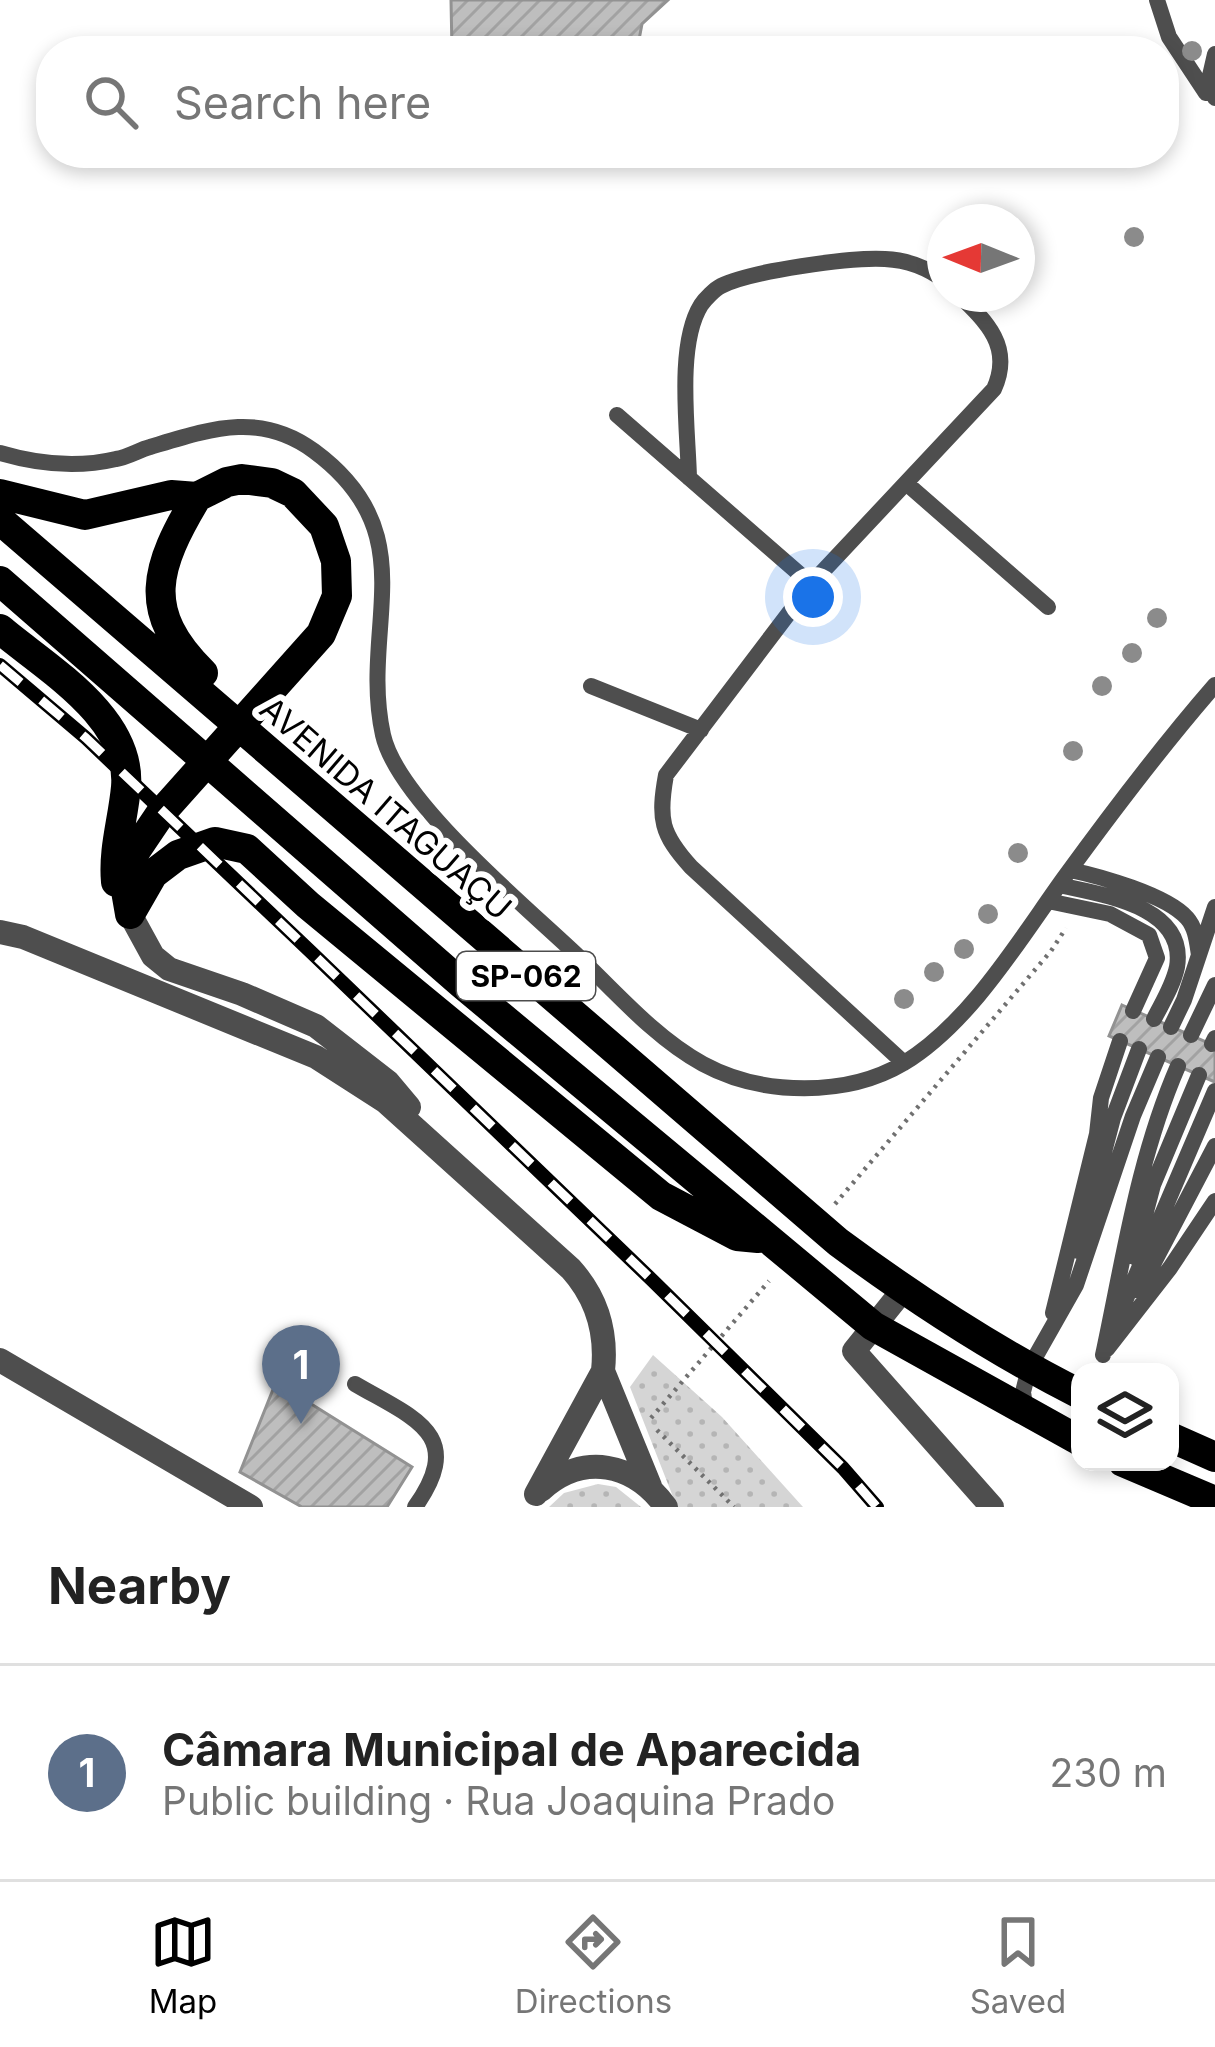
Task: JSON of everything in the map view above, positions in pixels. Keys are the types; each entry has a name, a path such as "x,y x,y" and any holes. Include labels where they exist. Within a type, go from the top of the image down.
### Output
{"main road":[{"path":"0,494 85,515 171,495 197,497 242,479 272,483 293,493 324,526 336,561 337,596 321,634 145,835 127,874 130,914"},
{"path":"197,497 165,559 161,603 177,647 211,681 228,717"},
{"name":"AVENIDA ITAGUAÇU","path":"0,520 838,1242 903,1290 1071,1389"},
{"name":"SP-062","path":"0,581 462,984 873,1326 1071,1433"},
{"path":"0,629 106,724 125,768 114,864 118,895 130,914"},
{"path":"130,914 154,874 178,855 215,842 247,849 308,905 661,1196 736,1236 765,1239"},
{"path":"462,984 486,942"},
{"path":"1179,1441 1215,1457"},
{"path":"1144,1471 1215,1501"}],"street":[{"path":"130,914 153,956 169,969 298,1018 388,1082 477,1186"},
{"path":"0,932 23,937 316,1058 386,1102 580,1279 592,1300 605,1351 603,1372 533,1500"},
{"path":"903,1290 854,1351 992,1507"},
{"path":"0,1360 250,1507"},
{"path":"603,1372 658,1497"},
{"path":"533,1500 555,1477 579,1467 605,1465 629,1472 658,1497"}],"lane":[{"path":"1161,5 1172,36"},
{"path":"1179,54 1211,95"},
{"path":"1211,95 1215,54"},
{"path":"689,478 687,368 691,328 702,302 721,286 846,261 887,259 927,270"},
{"path":"904,1063 691,867 668,842 659,810 666,775 811,584 994,389 1001,372 1001,350 988,322 977,312"},
{"path":"616,415 811,584"},
{"path":"0,453 34,463 118,459 147,447 249,424 284,431 342,473 382,544 385,590 378,686 384,739 418,802 639,1015 703,1064 748,1080 802,1089 848,1085 904,1063 951,1024 1010,954 1162,747 1215,685"},
{"path":"905,483 1048,607"},
{"path":"591,686 701,730"},
{"path":"1059,885 1109,881 1172,907 1187,918 1199,955"},
{"path":"1059,885 1149,934 1157,958 1133,1010"},
{"path":"1059,885 1134,905 1168,925 1178,946 1177,967 1162,1023 1199,955 1215,907"},
{"path":"1191,1035 1215,985"},
{"path":"1050,1325 1101,1098 1120,1041"},
{"path":"1050,1325 1081,1242 1113,1118 1139,1049"},
{"path":"1027,1413 1023,1392 1029,1368 1082,1270 1133,1116 1158,1057"},
{"path":"1102,1363 1137,1186 1159,1109 1178,1066"},
{"path":"1102,1363 1153,1185 1199,1075"},
{"path":"1102,1363 1215,1091"},
{"path":"1102,1363 1215,1146"},
{"path":"1102,1363 1215,1201"},
{"path":"356,1384 422,1423 436,1442 437,1462 430,1486 415,1507"}],"shaded area":[{"path":"653,1355 722,1417 803,1507 677,1507 630,1387"},
{"path":"598,1484 616,1487 641,1507 549,1507 564,1493"}],"building":[{"path":"451,0 668,0 642,24 640,36 452,36"},
{"path":"1122,1005 1215,1046 1215,1082 1109,1036"},
{"path":"276,1382 412,1467 387,1507 302,1507 240,1472"}],"railway":[{"path":"0,665 86,738 312,953 652,1280 877,1507"}],"place":[{"name":"Câmara Municipal de Aparecida","path":"301,1424"}]}
